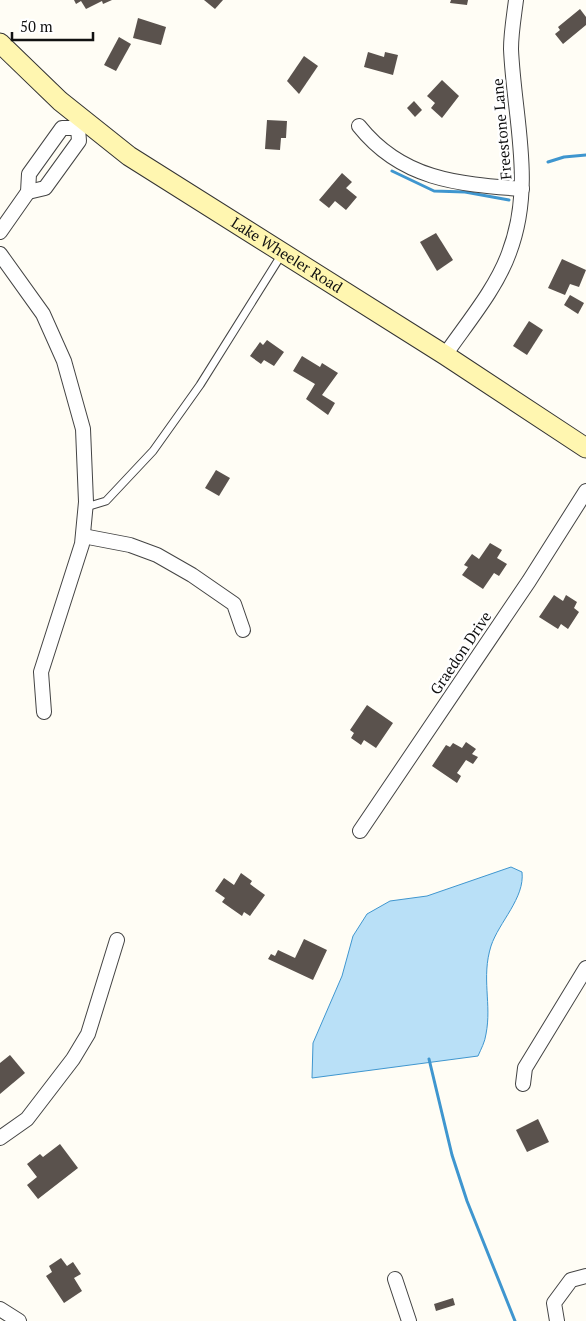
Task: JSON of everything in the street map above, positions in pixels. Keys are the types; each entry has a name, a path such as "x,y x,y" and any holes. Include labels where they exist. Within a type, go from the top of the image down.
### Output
{"street":[{"name":"Freestone Lane","path":"445,355 500,273 509,253 520,218 522,154 511,48 516,0"},
{"name":"Lake Wheeler Road","path":"0,43 80,125 445,355 586,448"},
{"path":"0,232 28,192 29,174 62,128 80,125 79,141 45,188 28,192"},
{"path":"359,126 372,142 423,174 462,185 522,189"},
{"path":"0,254 43,314 64,362 83,429 86,507 83,536 41,672 44,712"},
{"name":"Graedon Drive","path":"360,831 530,582 586,491"},
{"path":"83,536 130,545 157,555 192,574 234,604 243,630"},
{"path":"0,1138 27,1119 74,1059 88,1034 117,940"},
{"path":"523,1084 525,1068 586,968"},
{"path":"557,1321 554,1303 571,1280 586,1276"},
{"path":"394,1279 409,1321"},
{"path":"0,1308 19,1321"}],"lane":[{"path":"86,507 106,501 153,451 200,385 282,254"}],"water":[{"path":"511,867 522,872 522,882 516,901 491,946 487,969 488,1023 485,1040 478,1056 312,1078 313,1043 342,976 353,936 367,914 390,901 427,896"}],"building":[{"path":"74,0 112,0 103,4 102,1 86,9 81,1 76,4"},
{"path":"204,0 223,0 215,9"},
{"path":"451,0 468,0 467,5 450,3"},
{"path":"580,9 586,17 586,25 563,44 555,34 560,30 558,27"},
{"path":"138,18 166,27 161,45 133,38"},
{"path":"119,37 131,44 116,71 104,65"},
{"path":"368,52 384,57 385,52 398,55 393,75 364,67"},
{"path":"304,56 318,66 299,94 287,81"},
{"path":"442,80 459,96 442,118 431,108 435,103 427,96"},
{"path":"414,101 422,110 415,117 407,108"},
{"path":"267,120 287,121 286,138 281,138 280,150 265,149"},
{"path":"342,173 352,182 346,188 357,197 346,210 335,201 329,208 319,200"},
{"path":"436,233 453,260 437,271 420,242"},
{"path":"562,259 586,270 579,287 570,284 565,295 548,288"},
{"path":"570,295 584,303 578,314 564,305"},
{"path":"529,321 543,330 527,355 513,346"},
{"path":"267,340 284,352 274,366 264,360 261,364 250,356 260,342 263,345"},
{"path":"302,356 320,367 322,363 338,373 322,395 335,403 328,415 306,399 315,384 293,371"},
{"path":"216,470 230,478 219,496 205,488"},
{"path":"490,543 502,550 497,558 507,564 499,576 494,573 483,589 462,575 468,567 464,565 472,554 479,559"},
{"path":"554,595 563,601 566,595 577,602 574,608 579,612 568,629 561,624 558,629 539,617"},
{"path":"367,705 393,723 376,748 364,740 361,745 351,738 354,733 350,730"},
{"path":"466,742 476,749 472,754 478,757 473,764 466,760 457,773 461,776 457,783 432,766 446,745 450,747 453,743 462,748"},
{"path":"241,873 252,881 250,884 265,895 250,916 244,912 242,916 222,902 225,898 215,891 224,878 234,885"},
{"path":"304,939 327,950 313,980 268,959 271,954 275,956 278,950 295,958"},
{"path":"10,1055 25,1073 0,1094 0,1063"},
{"path":"538,1119 549,1142 527,1152 516,1130"},
{"path":"60,1144 78,1168 38,1199 27,1185 37,1177 27,1164 40,1154 43,1157"},
{"path":"61,1258 67,1266 73,1262 81,1274 74,1278 82,1291 64,1303 46,1276 52,1272 49,1266"},
{"path":"453,1298 455,1305 436,1311 434,1304"}],"waterway":[{"path":"548,162 564,157 586,155"},
{"path":"392,171 434,191 465,192 509,200"},
{"path":"429,1059 452,1155 467,1201 515,1321"}]}
